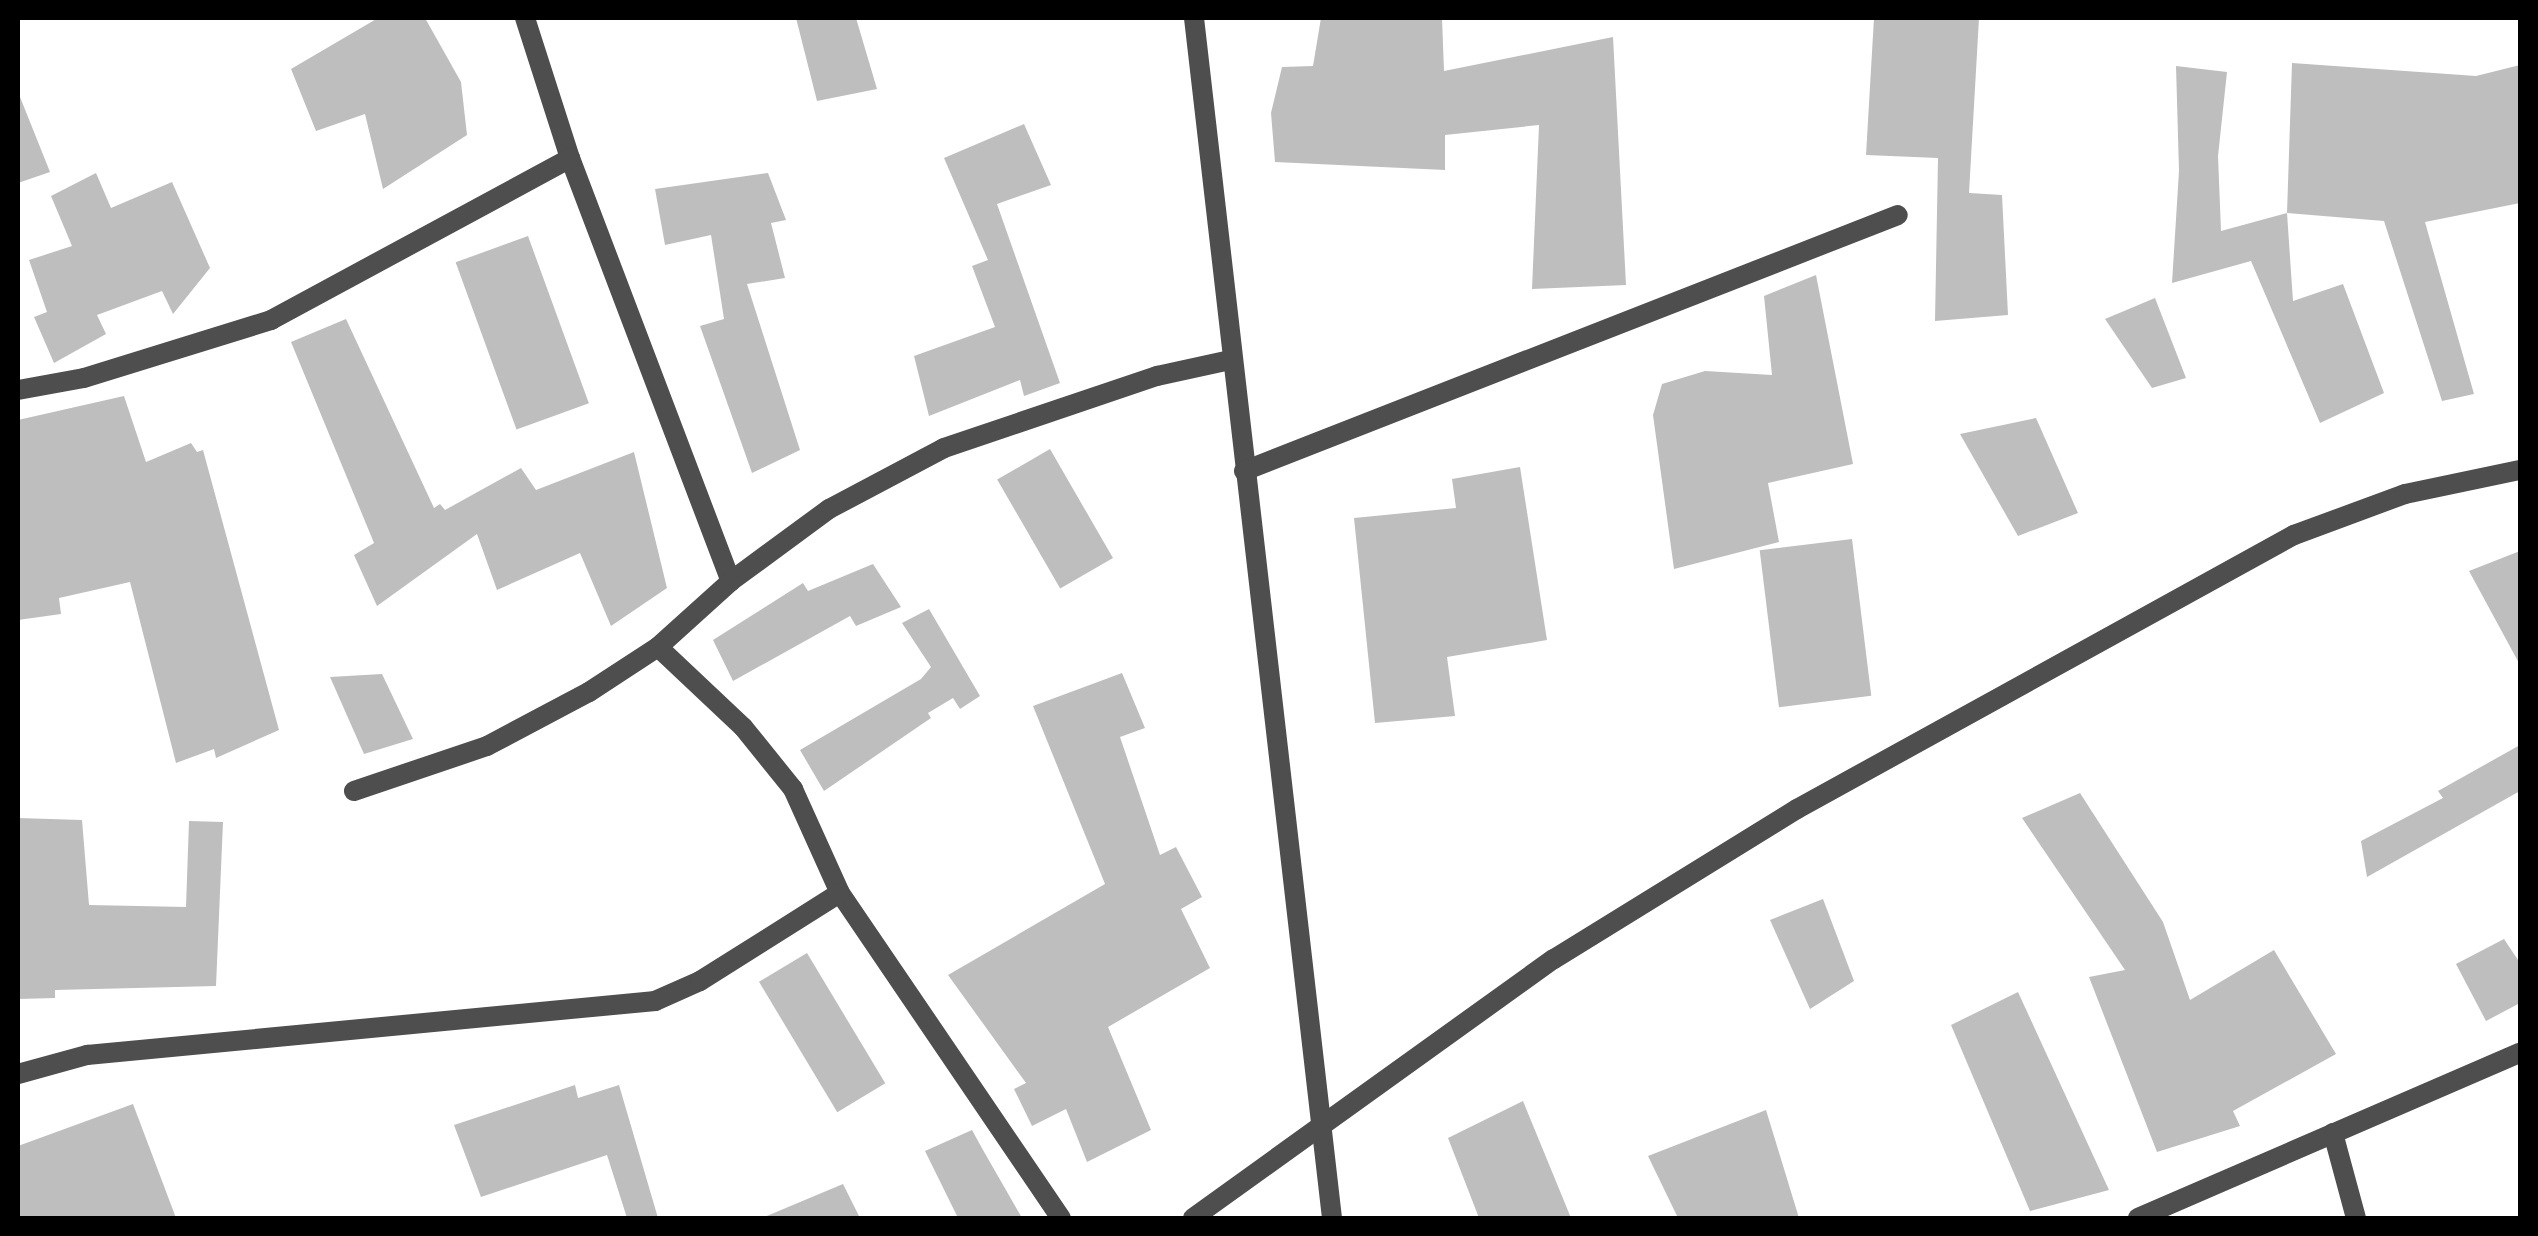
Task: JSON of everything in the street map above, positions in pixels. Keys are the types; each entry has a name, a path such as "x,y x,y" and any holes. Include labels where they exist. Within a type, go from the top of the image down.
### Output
{"street":[{"path":"525,18 570,158 730,582"},
{"path":"1194,18 1230,360 1332,1218"},
{"path":"18,390 84,378 271,320 570,158"},
{"path":"1244,471 1898,215"},
{"path":"354,790 486,746 658,647 730,582 828,509 944,448 1157,376 1230,360"},
{"path":"1194,1218 1320,1122 1554,958 1797,810 2294,535 2405,494 2520,470"},
{"path":"658,647 743,728 793,789 840,893 1061,1218"},
{"path":"18,1074 86,1055 655,1002 700,981 840,893"},
{"path":"2138,1218 2520,1052"},
{"path":"2333,1132 2356,1218"}],"building":[{"path":"378,18 425,18 461,82 467,135 383,189 365,114 316,131 291,69"},
{"path":"796,18 856,18 877,89 817,101"},
{"path":"1321,18 1442,18 1444,71 1613,37 1626,285 1532,289 1539,125 1445,135 1445,170 1275,162 1271,113 1282,67 1313,66"},
{"path":"1874,18 1979,18 1969,193 2002,195 2008,315 1935,321 1938,158 1866,155"},
{"path":"2292,63 2476,76 2520,65 2520,203 2425,222 2474,394 2442,401 2384,221 2287,213"},
{"path":"2176,66 2227,72 2218,156 2221,231 2287,213 2293,301 2343,284 2384,393 2320,423 2251,261 2172,283 2179,171"},
{"path":"18,92 50,172 18,183"},
{"path":"1024,124 1051,185 997,204 1060,383 1024,396 1020,380 929,416 914,356 995,327 972,266 988,260 944,158"},
{"path":"96,173 111,208 172,182 210,268 173,314 162,291 97,315 106,334 54,363 34,317 47,312 29,260 72,246 51,196"},
{"path":"768,173 786,220 771,223 785,278 747,284 800,450 752,473 700,326 724,319 711,235 665,245 655,189"},
{"path":"528,236 589,403 517,430 456,262"},
{"path":"1816,275 1853,464 1768,483 1779,542 1674,569 1653,415 1662,384 1705,371 1772,375 1764,296"},
{"path":"2155,298 2186,378 2152,388 2105,319"},
{"path":"346,319 434,508 440,504 445,510 521,468 536,490 634,452 667,588 611,626 580,553 497,590 477,534 377,606 354,555 374,543 291,342"},
{"path":"124,396 146,462 191,443 197,452 203,450 279,730 216,758 214,749 176,763 130,582 59,598 61,614 18,620 18,420"},
{"path":"2036,418 2078,513 2018,536 1960,434"},
{"path":"1050,449 1113,558 1060,589 997,480"},
{"path":"1520,467 1547,640 1447,657 1455,716 1375,723 1354,518 1456,508 1452,479"},
{"path":"1852,539 1871,696 1779,707 1760,550"},
{"path":"2520,551 2520,665 2469,571"},
{"path":"873,564 901,607 856,626 850,616 733,681 713,640 803,583 808,591"},
{"path":"929,609 980,696 960,709 953,698 928,713 931,718 824,791 800,750 921,679 931,667 902,623"},
{"path":"1122,673 1145,728 1120,737 1160,855 1176,847 1202,897 1181,909 1210,968 1108,1027 1151,1130 1087,1162 1066,1109 1032,1126 1014,1089 1026,1083 948,975 1105,884 1033,706"},
{"path":"382,674 413,739 364,754 330,677"},
{"path":"2520,745 2520,791 2367,877 2361,841 2443,798 2438,791"},
{"path":"2080,793 2163,922 2190,1000 2274,950 2336,1054 2233,1111 2240,1126 2157,1152 2089,977 2125,970 2022,818"},
{"path":"18,818 82,820 89,905 186,907 189,821 223,822 216,986 55,990 55,998 18,999"},
{"path":"1823,899 1854,981 1810,1009 1770,920"},
{"path":"2504,939 2520,963 2520,1003 2486,1021 2456,964"},
{"path":"807,953 885,1083 837,1112 759,982"},
{"path":"2018,992 2109,1190 2030,1211 1951,1025"},
{"path":"575,1085 578,1098 619,1085 658,1218 627,1218 607,1155 481,1197 454,1125"},
{"path":"1523,1101 1571,1218 1479,1218 1448,1138"},
{"path":"133,1104 176,1218 18,1218 18,1146"},
{"path":"1766,1110 1799,1218 1678,1218 1648,1156"},
{"path":"972,1130 1022,1218 958,1218 925,1151"},
{"path":"843,1184 860,1218 762,1218"}]}
